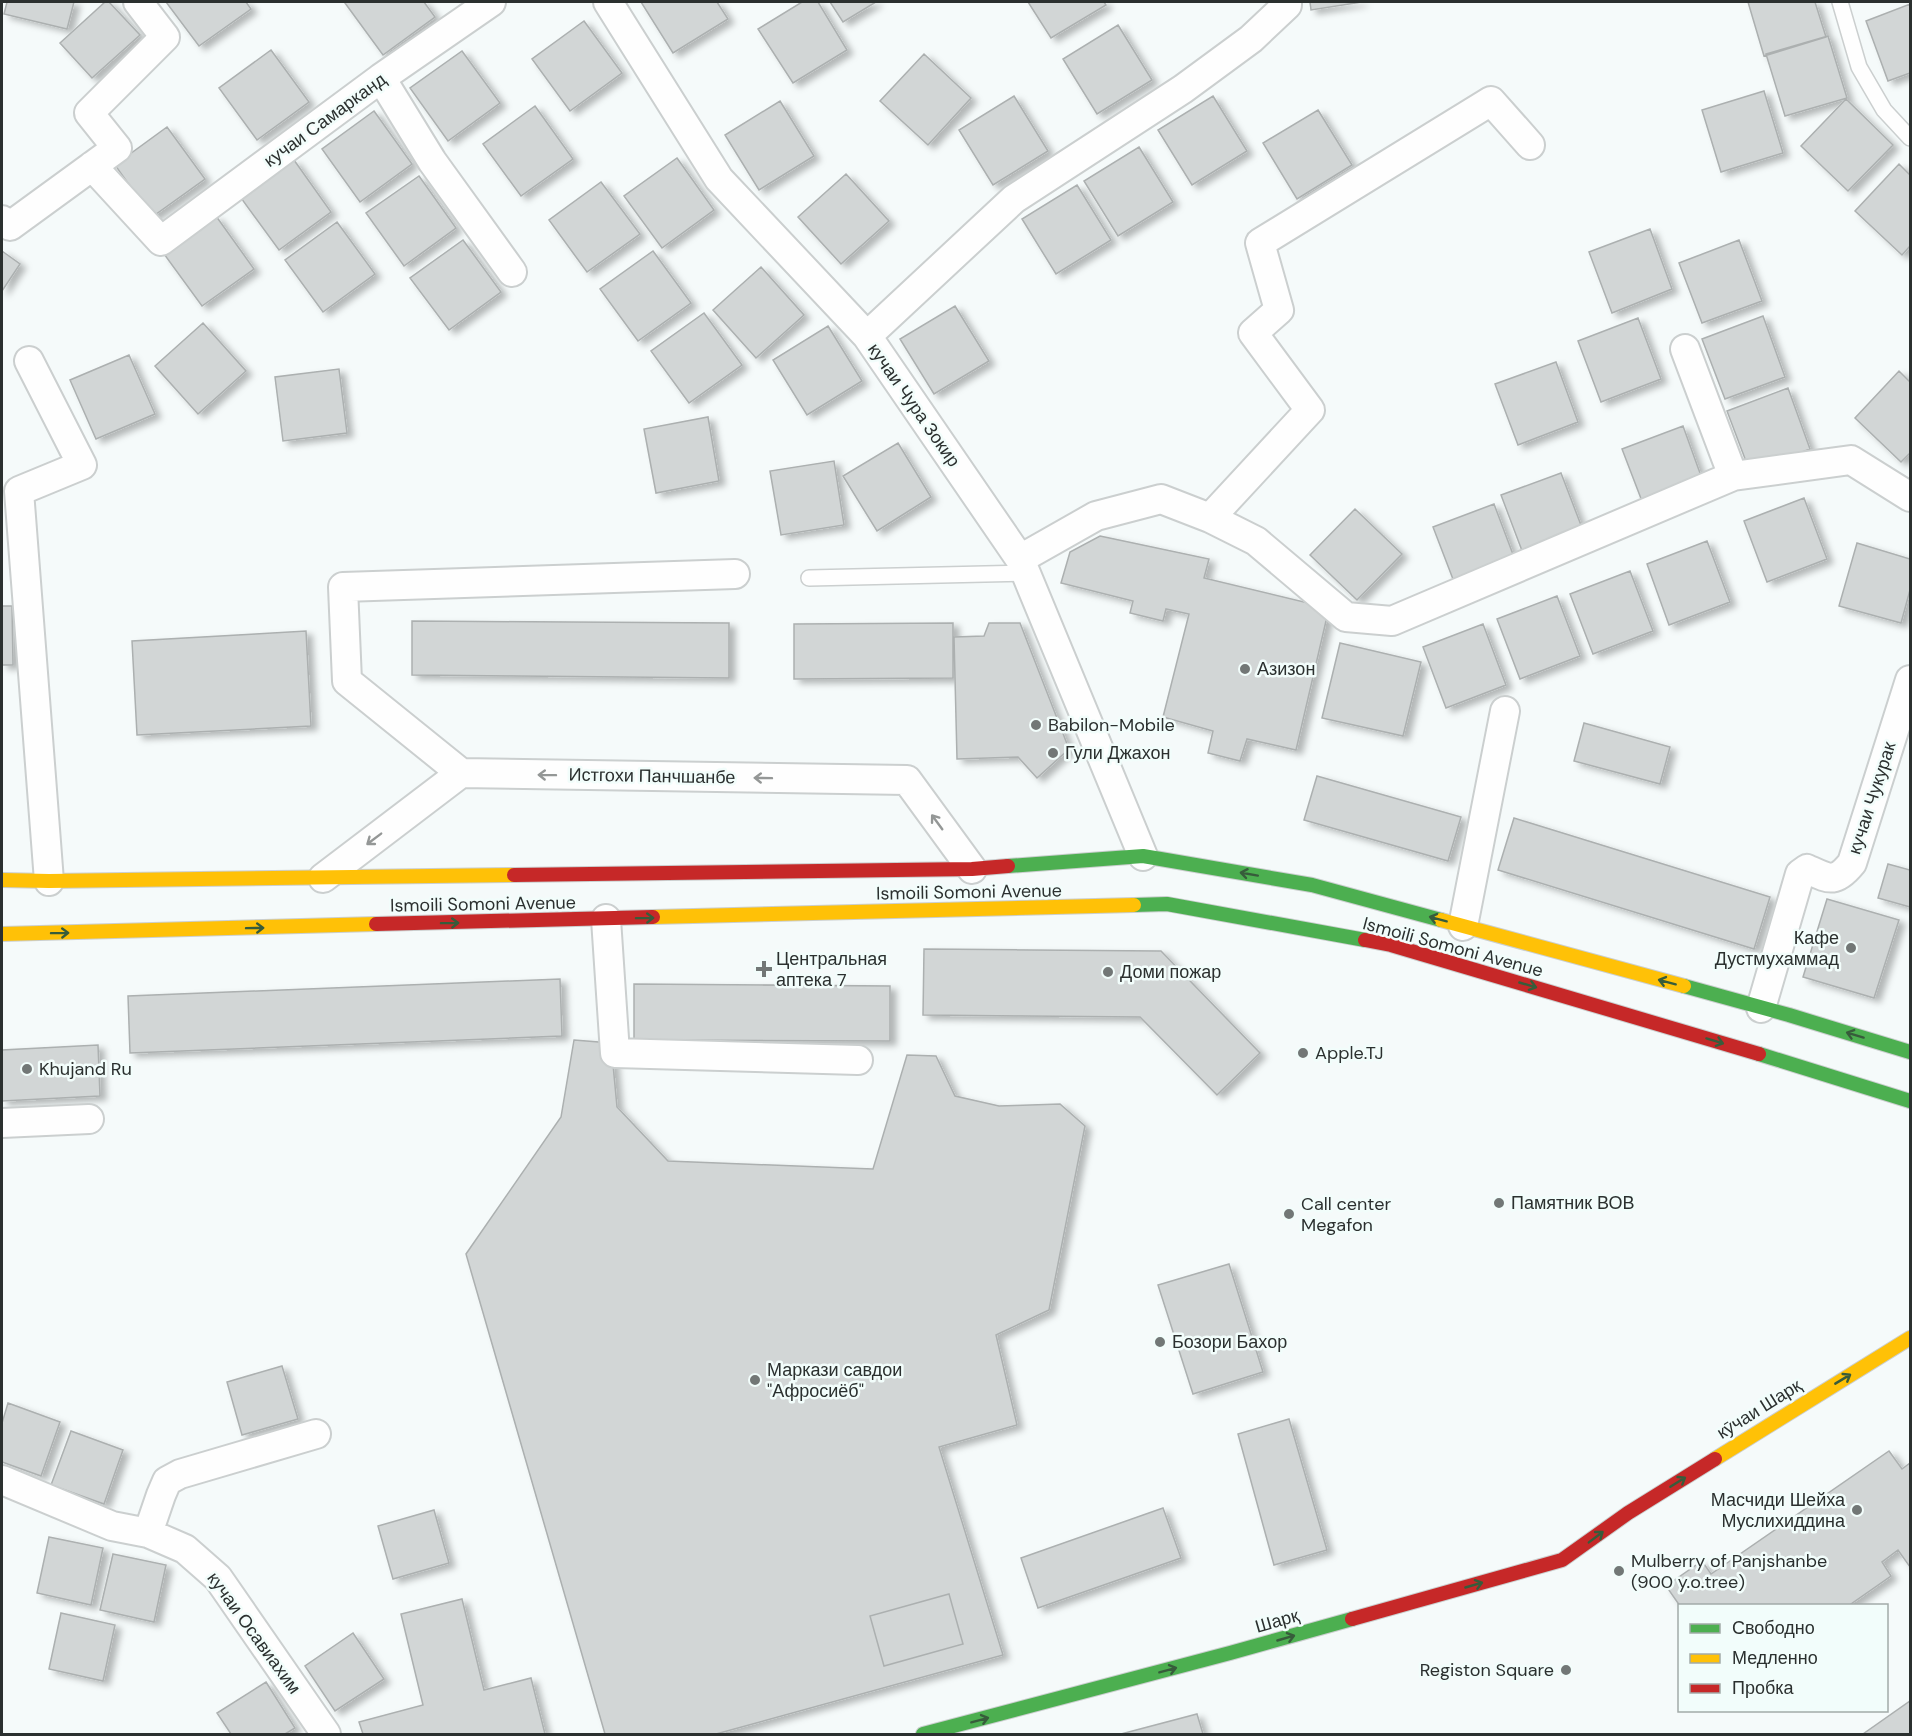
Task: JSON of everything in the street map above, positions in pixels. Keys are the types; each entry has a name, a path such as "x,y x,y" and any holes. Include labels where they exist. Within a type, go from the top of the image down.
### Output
{"main road":[{"name":"Ismoili Somoni Avenue","path":"2,880 972,869 1143,856 1312,885 1790,1015 1911,1052"},
{"name":"Ismoili Somoni Avenue","path":"2,934 1167,904 1391,945 1911,1101"},
{"name":"кӯчаи Шарқ","path":"1628,1513 1911,1338"},
{"name":"Шарқ","path":"923,1734 1230,1653 1563,1560 1628,1513"}],"street":[{"path":"2,220 10,226 117,148 89,113 165,37 138,2"},
{"name":"кучаи Самарканд","path":"92,166 161,241 381,78 491,2"},
{"name":"кучаи Чура Зокир","path":"608,2 719,179 867,336 1024,566 1143,856"},
{"path":"867,336 1014,199 1183,89 1251,39 1287,5 1287,2"},
{"path":"381,78 432,161 512,272"},
{"path":"1210,518 1310,410 1253,333 1279,309 1260,243 1491,101 1530,145"},
{"path":"1685,349 1733,476"},
{"path":"29,361 82,465 19,491 49,881"},
{"path":"1024,566 1096,516 1161,499 1210,518 1256,542 1346,617 1392,621 1733,476 1851,460 1911,497"},
{"path":"323,878 460,774 347,681 343,587 735,574"},
{"name":"кучаи Чукурак","path":"1761,1008 1800,874 1807,869 1828,878 1842,874 1852,862 1911,680"},
{"path":"1463,926 1505,711"},
{"name":"Истгохи Панчшанбе","path":"460,774 907,780 972,869"},
{"path":"606,919 615,1053 858,1060"},
{"path":"2,1123 89,1119"},
{"path":"148,1533 168,1481 180,1474 316,1434"},
{"name":"кучаи Осавиахим","path":"2,1480 112,1526 148,1533 185,1549 218,1578 326,1734"}],"lane":[{"path":"1840,2 1859,67 1884,110 1911,138"},
{"path":"809,578 1024,566"}],"building":[{"path":"7,2 74,2 67,29 4,14"},
{"path":"105,2 109,2 140,35 92,78 60,43"},
{"path":"166,2 246,2 251,9 199,46"},
{"path":"346,2 424,2 435,17 383,55"},
{"path":"641,2 717,2 728,19 673,53"},
{"path":"802,2 818,2 847,50 793,83 758,29"},
{"path":"830,2 876,2 843,22"},
{"path":"1028,2 1104,2 1106,5 1051,38"},
{"path":"1310,2 1362,2 1311,10"},
{"path":"1748,2 1815,2 1826,37 1764,56"},
{"path":"1910,4 1910,73 1888,81 1866,21"},
{"path":"584,21 622,73 570,111 532,59"},
{"path":"1118,25 1152,80 1097,114 1063,59"},
{"path":"1828,36 1847,98 1785,116 1766,54"},
{"path":"271,50 309,102 257,140 219,88"},
{"path":"462,51 500,103 448,141 410,88"},
{"path":"924,54 971,98 928,145 880,101"},
{"path":"1764,91 1783,153 1721,172 1702,110"},
{"path":"1014,96 1048,151 993,185 959,130"},
{"path":"1213,96 1247,151 1192,185 1158,130"},
{"path":"1846,99 1893,145 1848,191 1801,146"},
{"path":"780,101 814,156 759,190 725,135"},
{"path":"535,106 573,159 521,196 483,144"},
{"path":"1318,110 1352,165 1297,199 1263,143"},
{"path":"374,111 412,164 360,202 322,149"},
{"path":"167,127 205,179 152,217 115,165"},
{"path":"1139,147 1173,202 1118,236 1084,181"},
{"path":"677,158 714,210 662,248 624,196"},
{"path":"294,160 331,212 279,250 241,198"},
{"path":"1899,164 1910,175 1910,246 1902,255 1855,211"},
{"path":"846,174 889,221 841,264 798,217"},
{"path":"419,176 456,228 404,266 366,213"},
{"path":"601,182 640,234 587,272 549,220"},
{"path":"1077,185 1111,240 1056,274 1022,219"},
{"path":"216,216 254,269 202,306 164,254"},
{"path":"337,222 375,274 323,312 285,260"},
{"path":"1650,229 1672,289 1612,313 1589,252"},
{"path":"463,240 501,292 449,330 410,278"},
{"path":"1739,240 1762,301 1702,323 1679,263"},
{"path":"2,251 20,264 2,291"},
{"path":"653,251 691,303 638,341 600,289"},
{"path":"761,267 804,315 756,358 713,310"},
{"path":"955,306 989,361 934,394 900,339"},
{"path":"704,313 742,365 689,403 651,351"},
{"path":"1763,316 1785,377 1725,399 1702,339"},
{"path":"1638,318 1661,379 1601,402 1578,341"},
{"path":"203,323 246,371 198,414 155,366"},
{"path":"828,326 862,381 807,415 773,360"},
{"path":"129,355 155,414 96,439 70,380"},
{"path":"1556,362 1578,422 1518,445 1495,384"},
{"path":"339,369 347,433 283,441 275,377"},
{"path":"1899,371 1910,382 1910,453 1901,462 1855,418"},
{"path":"1788,388 1810,449 1750,472 1727,411"},
{"path":"708,417 719,481 656,493 644,429"},
{"path":"1683,426 1705,487 1645,509 1622,449"},
{"path":"898,443 931,497 877,531 843,476"},
{"path":"834,461 844,525 781,535 770,471"},
{"path":"1561,473 1584,533 1524,556 1501,495"},
{"path":"1804,498 1827,559 1767,582 1744,521"},
{"path":"1494,504 1517,565 1456,587 1433,527"},
{"path":"1355,509 1402,554 1357,600 1310,555"},
{"name":"Азизон","path":"1100,536 1209,559 1204,578 1329,608 1296,750 1247,739 1240,761 1208,753 1213,731 1163,717 1189,614 1166,609 1163,621 1130,613 1133,601 1061,583 1070,552"},
{"path":"1707,541 1730,602 1669,625 1647,564"},
{"path":"1857,543 1910,559 1910,590 1901,623 1839,606"},
{"path":"1630,571 1653,631 1593,654 1570,594"},
{"path":"1557,596 1580,656 1520,679 1497,619"},
{"path":"2,606 12,606 13,665 2,665"},
{"path":"412,621 729,623 729,678 412,675"},
{"path":"953,623 953,678 794,679 794,624"},
{"path":"989,623 1020,623 1069,749 1037,778 1018,757 957,759 954,637 984,636"},
{"path":"1483,624 1506,685 1446,708 1423,647"},
{"path":"306,631 311,726 137,735 132,641"},
{"path":"1340,643 1421,662 1403,736 1322,718"},
{"path":"1584,723 1670,747 1660,784 1574,761"},
{"path":"1317,776 1461,817 1448,861 1304,820"},
{"path":"1514,818 1770,897 1754,949 1498,870"},
{"path":"1888,864 1910,870 1910,907 1878,898"},
{"name":"Кафе Дустмухаммад","path":"1827,899 1899,920 1874,998 1803,977"},
{"path":"924,949 1161,951 1260,1053 1217,1095 1140,1017 923,1015"},
{"path":"560,979 562,1036 130,1053 128,996"},
{"path":"634,984 890,986 890,1041 634,1040"},
{"name":"Маркази савдои \"Афросиёб\"","path":"574,1040 611,1043 617,1107 668,1161 873,1169 907,1055 936,1056 955,1096 999,1106 1060,1104 1085,1126 1049,1310 996,1335 1017,1425 939,1447 1003,1655 716,1734 605,1734 466,1254 561,1117"},
{"path":"98,1045 100,1096 2,1101 2,1050"},
{"path":"1229,1264 1263,1372 1193,1394 1158,1285"},
{"path":"282,1366 298,1419 242,1435 227,1382"},
{"path":"8,1403 60,1422 41,1476 2,1462 2,1423"},
{"path":"1289,1419 1327,1550 1274,1565 1238,1434"},
{"path":"71,1431 123,1450 104,1504 51,1485"},
{"name":"Масчиди Шейха Муслихиддина","path":"1889,1451 1902,1469 1910,1463 1910,1567 1898,1550 1882,1562 1891,1576 1851,1604 1679,1604 1666,1586 1702,1561 1711,1574"},
{"path":"1163,1508 1181,1558 1038,1608 1021,1558"},
{"path":"434,1510 449,1563 393,1579 378,1526"},
{"path":"49,1537 103,1548 91,1605 37,1593"},
{"path":"113,1554 166,1565 154,1622 100,1610"},
{"path":"949,1594 963,1644 884,1666 870,1616"},
{"path":"462,1599 484,1690 531,1678 545,1734 363,1734 359,1722 423,1705 401,1614"},
{"path":"61,1613 115,1625 103,1681 49,1669"},
{"path":"353,1633 384,1679 335,1711 305,1666"},
{"path":"266,1682 295,1728 285,1734 231,1734 217,1713"},
{"path":"1910,1701 1910,1734 1863,1734"},
{"path":"1197,1714 1203,1734 1121,1734"}],"traffic: fast":[{"path":"1008,866 1143,856 1312,885 1441,920"},
{"path":"1134,905 1167,904 1365,940"},
{"path":"1684,986 1910,1052"},
{"path":"1759,1054 1910,1101"},
{"path":"923,1734 1352,1619"}],"traffic: slow":[{"path":"2,880 514,875"},
{"path":"653,917 1134,905"},
{"path":"1441,920 1684,986"},
{"path":"2,934 376,924"},
{"path":"1715,1459 1910,1338"}],"traffic: jam":[{"path":"514,875 972,869 1008,866"},
{"path":"376,924 653,917"},
{"path":"1365,940 1391,945 1759,1054"},
{"path":"1352,1619 1562,1560 1628,1513 1715,1459"}],"place":[{"name":"Азизон","path":"1245,669"},
{"name":"Babilon-Mobile","path":"1036,725"},
{"name":"Гули Джахон","path":"1053,753"},
{"name":"Кафе Дустмухаммад","path":"1851,948"},
{"name":"Центральная аптека 7","path":"764,969"},
{"name":"Доми пожар","path":"1108,972"},
{"name":"Apple.TJ","path":"1303,1053"},
{"name":"Khujand Ru","path":"27,1069"},
{"name":"Памятник ВОВ","path":"1499,1203"},
{"name":"Call center Megafon","path":"1289,1214"},
{"name":"Бозори Бахор","path":"1160,1342"},
{"name":"Маркази савдои \"Афросиёб\"","path":"755,1380"},
{"name":"Масчиди Шейха Муслихиддина","path":"1857,1510"},
{"name":"Mulberry of Panjshanbe (900 y.o.tree)","path":"1619,1571"},
{"name":"Registon Square","path":"1566,1670"}]}
